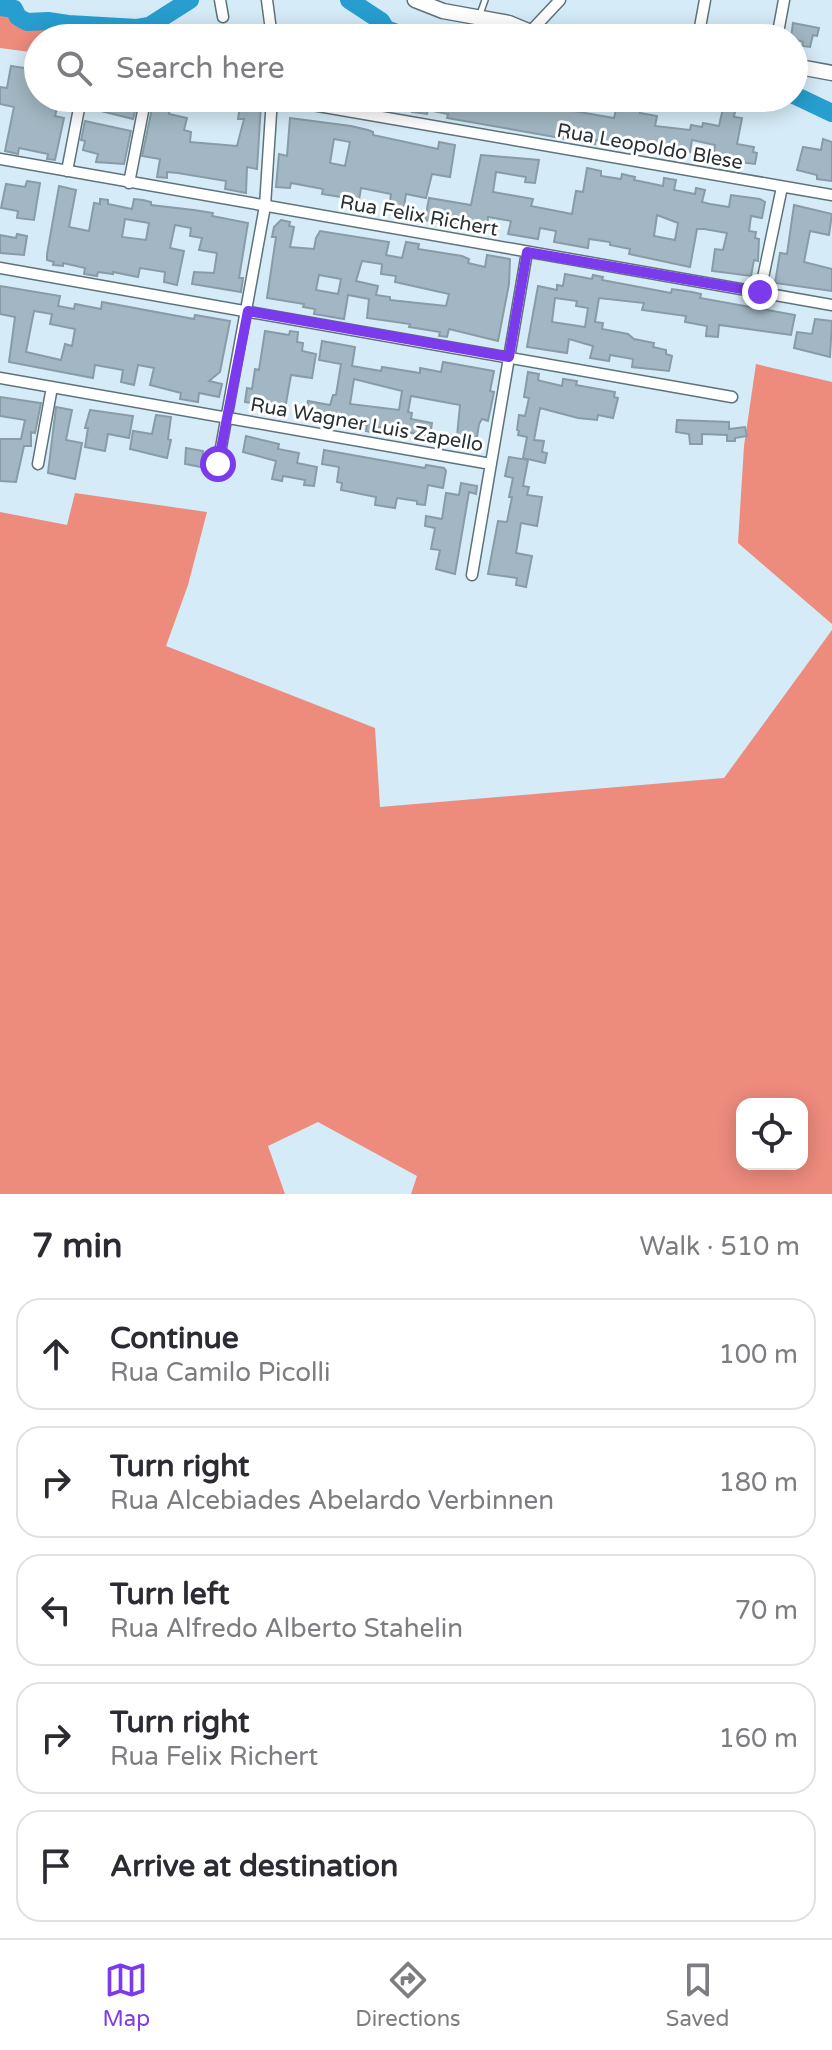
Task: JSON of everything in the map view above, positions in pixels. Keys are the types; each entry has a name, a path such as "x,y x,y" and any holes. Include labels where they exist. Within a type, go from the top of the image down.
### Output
{"street":[{"path":"220,0 223,17"},
{"path":"267,0 270,24"},
{"path":"538,24 560,0"},
{"path":"701,24 705,0"},
{"path":"780,24 784,0"},
{"path":"419,1 443,11 510,24"},
{"path":"808,69 832,73"},
{"path":"64,170 76,112"},
{"path":"129,183 143,112"},
{"path":"218,464 265,206 271,112"},
{"name":"Rua Leopoldo Blese","path":"352,112 832,195"},
{"name":"Rua Felix Richert","path":"0,159 832,305"},
{"path":"760,292 782,187"},
{"path":"472,575 527,252"},
{"path":"0,268 732,397"},
{"name":"Rua Wagner Luis Zapello","path":"0,378 491,464"},
{"path":"38,464 52,387"}],"lane":[{"path":"479,17 485,0"}],"shaded area":[{"path":"0,7 14,9 18,17 27,22 78,24 24,24 24,51 0,48"},
{"path":"756,364 832,382 832,624 738,543 744,446"},
{"path":"75,493 207,512 188,585 166,646 375,728 380,807 724,778 832,630 832,1194 411,1194 417,1176 318,1122 268,1146 285,1194 0,1194 0,512 67,525"}],"building":[{"path":"808,26 819,28 817,36 813,35 810,47"},
{"path":"11,66 24,68 24,112 56,112 55,116 64,118 55,160 47,159 48,154 19,148 18,154 5,151 14,107 0,104 0,87 7,88"},
{"path":"105,112 135,112 133,119"},
{"path":"151,112 169,112 187,118 184,130 191,132 190,142 237,146 244,119 238,119 239,112 261,112 257,169 247,167 246,193 225,189 226,181 167,172 167,178 157,177 160,159 142,156"},
{"path":"438,112 579,112 614,118 615,112 640,112 657,116 655,126 690,130 691,125 702,127 703,123 719,126 722,112 735,112 734,117 742,118 737,144 754,147 753,152 757,153 755,164 739,162 739,158 714,154 715,145 692,140 690,152 672,149 671,153 640,147 640,152 629,150 630,146 596,140 595,144 447,118 448,114"},
{"path":"290,118 351,126 373,132 373,135 438,149 439,142 455,145 450,177 432,174 426,198 406,194 403,212 389,209 391,194 361,188 359,200 322,194 323,189 291,183 290,188 276,187 279,154 287,156","holes":["334,139 350,142 345,166 330,163"]},
{"path":"85,121 131,131 124,164 96,162 98,154 83,150 85,141 81,140"},
{"path":"823,139 832,142 832,181 817,179 817,175 797,170 803,147 821,150"},
{"path":"481,155 539,160 535,183 525,182 526,177 496,172 493,192 533,199 531,206 572,214 576,191 583,192 587,168 601,171 601,176 621,179 622,174 663,186 664,178 676,180 674,190 695,194 696,188 705,190 702,202 710,204 729,207 731,195 765,202 762,218 751,216 749,231 756,232 755,238 759,239 758,261 754,260 751,276 712,271 715,249 723,250 727,233 704,229 697,229 690,267 629,254 630,249 610,245 610,242 589,239 588,248 554,242 556,231 540,228 538,239 508,234 511,221 488,217 487,228 425,220 429,198 471,205","holes":["657,215 678,223 675,240 654,236"]},
{"path":"27,181 40,183 34,220 17,218 18,211 1,208 6,184 25,187"},
{"path":"59,186 76,190 69,227 89,231 94,203 100,204 100,199 132,209 134,199 143,200 151,202 151,205 213,213 212,216 248,223 239,278 243,278 241,292 192,284 194,272 214,273 217,253 199,250 202,238 190,236 191,228 175,225 170,248 184,251 177,285 164,282 165,272 140,268 138,277 113,272 98,272 97,276 84,274 85,268 63,263 63,266 53,265 54,262 47,260","holes":["125,219 149,223 146,240 122,237"]},
{"path":"794,205 832,214 829,235 810,231 804,262 832,269 832,291 775,283 780,253 787,254"},
{"path":"281,220 290,222 289,226 294,227 290,247 314,249 320,231 389,242 386,255 402,258 406,242 419,244 418,249 462,256 469,259 468,263 485,267 487,255 510,259 509,284 498,341 449,329 447,337 439,336 440,332 409,327 410,324 367,318 369,299 348,295 344,319 314,314 315,309 303,307 304,304 267,298 276,237 272,237 274,227","holes":["362,261 382,264 381,274 396,276 395,282 449,294 446,306 390,300 390,297 376,295 378,286 356,281","319,275 341,279 338,294 316,290"]},
{"path":"17,234 27,236 24,255 0,253 0,235 16,238"},
{"path":"565,274 592,279 593,275 603,277 602,280 671,293 672,289 692,292 701,294 700,298 795,315 791,335 719,325 718,337 706,336 707,326 685,322 686,316 642,310 644,303 599,298 595,322 603,323 602,329 654,343 653,347 666,350 666,354 672,356 669,371 632,367 633,359 610,355 609,361 590,358 593,346 569,339 567,353 527,347 538,286 557,290 557,285 563,286","holes":["555,298 577,301 576,306 588,308 585,327 552,322"]},
{"path":"0,286 60,296 58,306 74,309 75,304 101,309 102,302 194,319 195,315 230,321 220,372 209,381 222,384 219,397 199,393 198,402 180,399 181,393 150,385 154,368 138,365 134,385 121,382 123,370 95,365 93,378 9,362 15,317 0,314","holes":["34,311 52,314 50,324 75,329 72,346 65,344 61,360 26,352"]},
{"path":"815,319 832,321 830,357 794,348 797,332 812,334"},
{"path":"265,331 289,335 290,331 298,332 297,342 303,343 302,351 316,354 312,378 291,375 285,409 245,402 247,388 252,389 255,369 259,370"},
{"path":"322,341 355,347 352,366 420,373 420,368 441,372 443,362 494,371 490,391 494,392 488,421 482,419 479,424 475,450 450,445 452,435 457,436 460,405 411,396 408,412 412,413 411,419 432,423 430,436 376,427 375,433 366,431 367,425 327,421 328,415 306,412 308,401 330,405 333,395 336,395 341,364 319,360","holes":["354,379 402,391 399,410 350,404"]},
{"path":"528,372 539,374 538,380 562,386 563,379 577,381 576,385 615,392 614,397 618,398 613,418 598,415 597,420 578,418 540,408 534,440 544,441 542,452 547,453 545,463 523,458 527,437 518,435 517,430 519,415 525,416 529,398 524,397"},
{"path":"0,397 41,403 35,433 31,432 31,446 24,446 16,482 0,481 0,439 21,439 25,420 0,416"},
{"path":"56,407 72,410 66,440 82,443 75,479 48,473"},
{"path":"90,410 133,416 129,438 108,434 105,451 85,447 88,428 85,428"},
{"path":"156,415 171,417 167,458 130,449 133,431 152,434"},
{"path":"677,420 729,422 729,429 745,427 747,436 727,441 727,435 702,434 702,444 690,444 689,434 676,432"},
{"path":"246,436 279,444 278,449 299,453 297,463 317,467 314,486 304,485 305,480 283,476 282,481 272,479 276,461 243,452"},
{"path":"186,448 203,451 201,467 185,464"},
{"path":"324,450 425,468 426,465 444,468 443,488 428,485 425,505 397,498 395,508 375,505 376,497 341,490 342,483 337,482 339,467 322,464"},
{"path":"509,457 528,460 523,486 529,487 527,495 542,497 537,526 521,523 516,553 532,556 526,587 516,585 517,578 488,574 498,521 507,522 512,497 509,497 513,478 505,476"},
{"path":"461,483 477,486 476,494 469,492 455,574 436,569 440,550 431,549 435,528 425,526 426,516 442,519 446,493 459,495"}],"waterway":[{"path":"152,24 190,0"},
{"path":"349,0 383,24"},
{"path":"0,7 14,9 18,17 27,22 68,24"},
{"path":"808,102 832,113"}],"route":[{"path":"218,464 248,311 509,357 527,252 760,292"}]}
